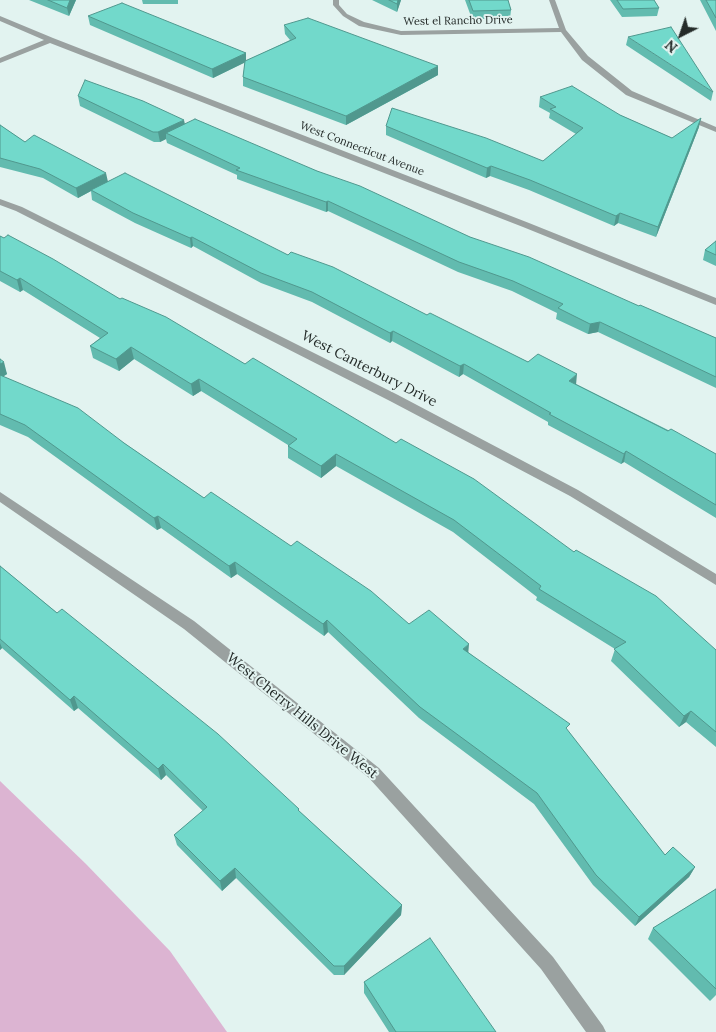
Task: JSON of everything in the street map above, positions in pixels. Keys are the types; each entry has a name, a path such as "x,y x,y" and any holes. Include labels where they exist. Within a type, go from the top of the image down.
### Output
{"street":[{"name":"West el Rancho Drive","path":"336,0 336,5 345,15 353,20 381,30 401,33 563,30"},
{"path":"552,0 563,30 585,58 629,93 716,130"},
{"name":"West Connecticut Avenue","path":"0,18 50,40 517,222 716,302"},
{"path":"0,61 50,40"},
{"name":"West Canterbury Drive","path":"0,202 19,209 340,371 565,488 716,580"},
{"name":"West Cherry Hills Drive West","path":"0,496 189,625 374,773 547,963 597,1032"}],"shaded area":[{"path":"0,781 86,864 170,951 227,1032 0,1032"}],"building":[{"path":"48,0 70,0 67,8"},
{"path":"389,0 398,0 397,4"},
{"path":"469,0 508,0 511,10 473,11"},
{"path":"617,0 654,0 659,8 623,9"},
{"path":"706,0 716,0 716,18"},
{"path":"122,3 246,53 212,69 88,16"},
{"path":"308,18 438,66 346,116 243,77 245,61 296,38 284,25"},
{"path":"671,27 713,92 628,37"},
{"path":"85,80 143,101 184,120 158,132 153,132 78,96"},
{"path":"572,86 620,115 672,138 701,118 658,227 620,213 616,216 530,180 491,166 487,168 386,126 392,108 486,138 543,161 583,128 550,109 556,107 540,97"},
{"path":"195,119 317,171 360,186 470,237 529,257 716,338 716,377 600,322 590,324 558,308 563,304 513,281 459,262 328,201 326,202 236,170 240,168 166,133"},
{"path":"0,125 25,142 34,135 106,173 76,188 40,169 0,158"},
{"path":"125,173 288,255 291,252 333,267 427,315 430,313 528,362 538,354 577,374 569,381 668,431 671,429 716,454 716,505 626,451 624,454 549,414 551,413 464,364 460,366 393,331 390,333 312,292 261,273 192,237 190,238 133,213 91,190"},
{"path":"8,235 120,299 122,298 166,317 245,364 253,358 396,443 401,439 474,479 574,552 576,550 656,596 716,650 716,732 691,711 684,716 614,649 626,642 539,589 541,586 454,520 336,454 321,466 288,446 297,439 199,379 191,384 131,347 116,359 90,346 108,333 20,278 17,280 0,271 0,236 4,238"},
{"path":"716,241 716,255 705,250"},
{"path":"0,375 78,408 124,443 204,498 211,492 291,546 297,541 371,591 409,624 429,610 469,644 463,649 570,724 566,728 665,855 673,847 695,867 639,917 596,875 537,793 420,707 327,620 323,624 235,562 229,566 158,516 154,518 25,425 0,414"},
{"path":"0,566 57,613 62,609 218,734 402,905 344,966 334,966 235,868 220,881 174,835 207,807 163,764 158,769 74,696 70,700 0,639"},
{"path":"716,889 716,989 653,928"},
{"path":"430,938 496,1032 396,1032 364,982"}]}
